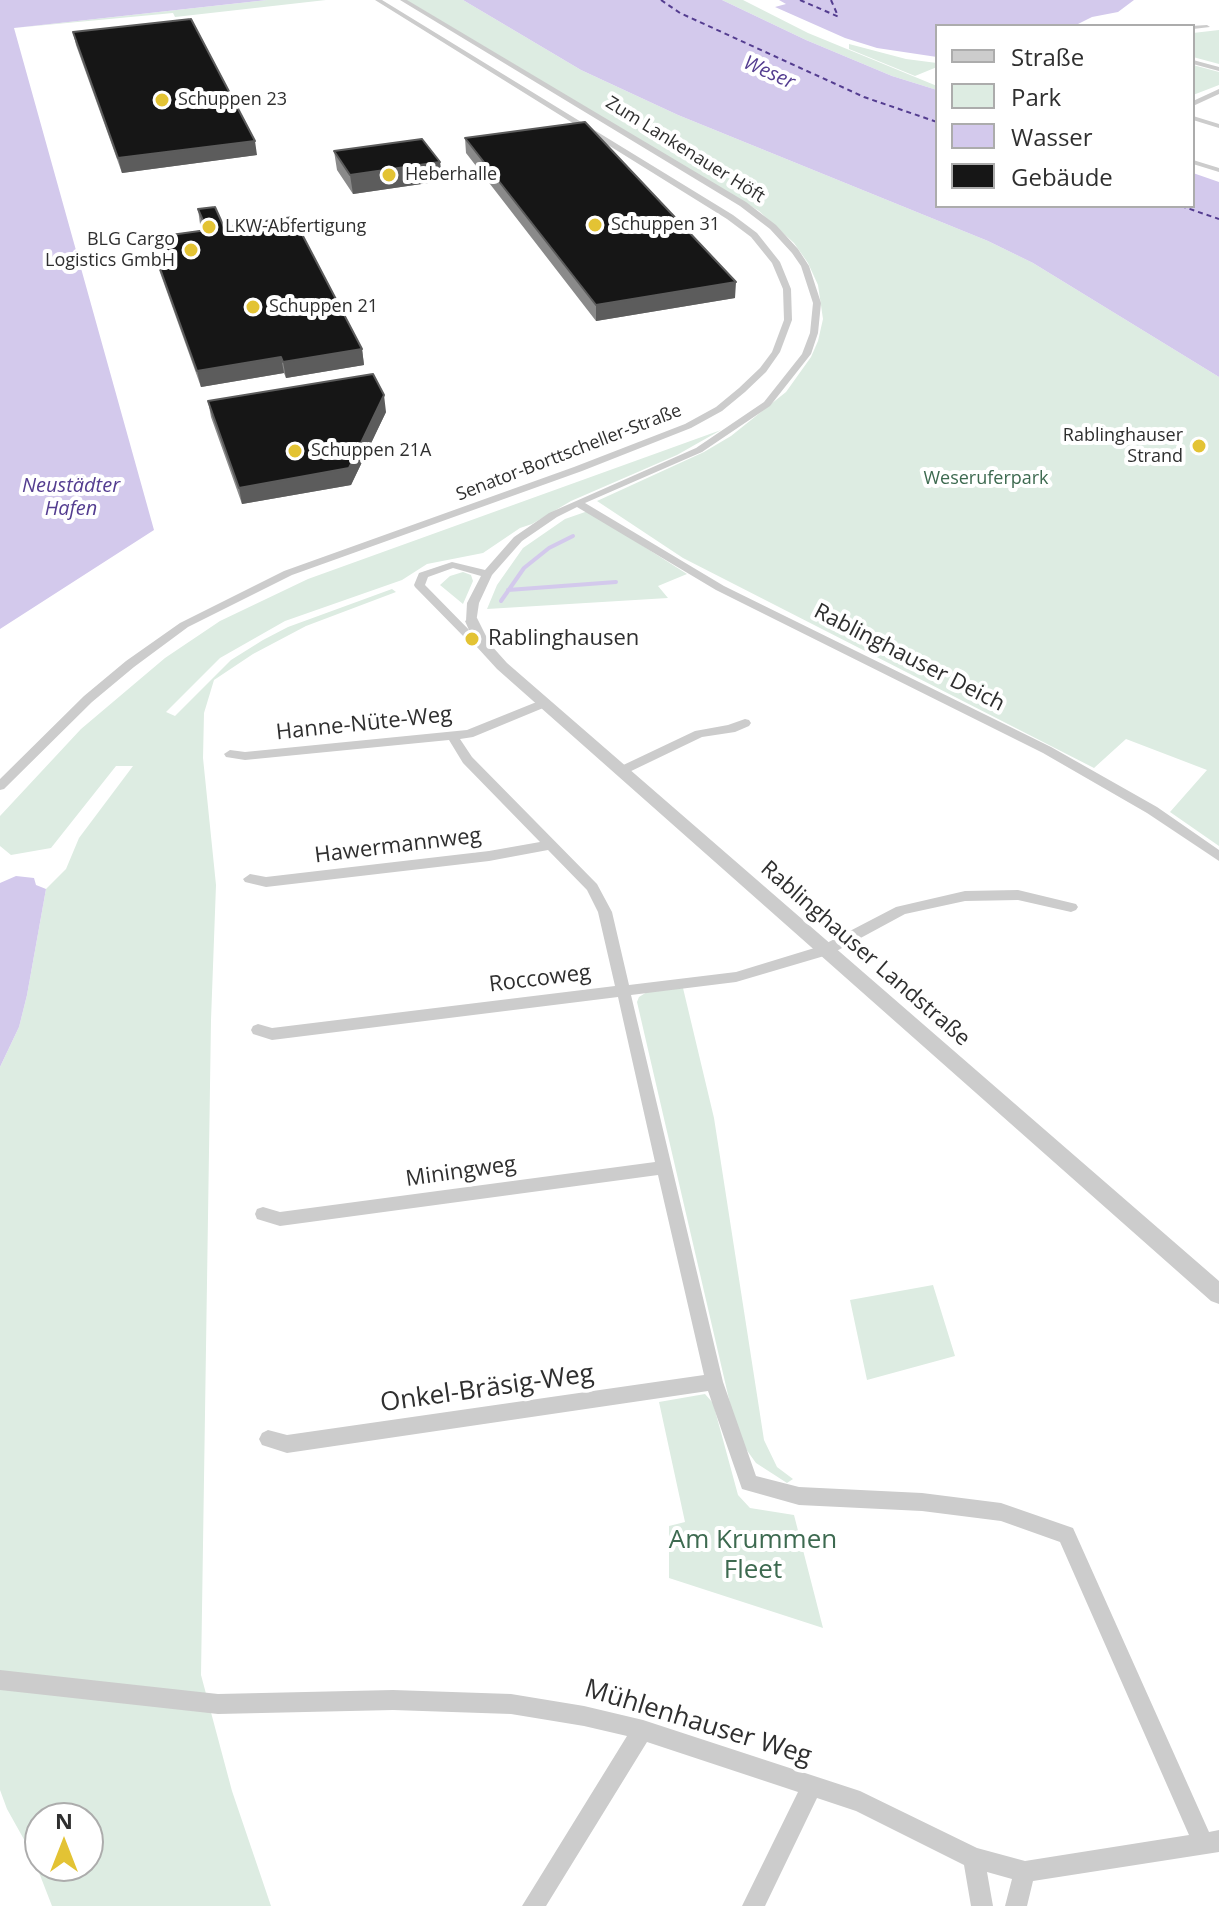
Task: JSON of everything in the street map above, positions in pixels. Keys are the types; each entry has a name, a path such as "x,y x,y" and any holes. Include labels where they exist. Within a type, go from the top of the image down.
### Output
{"street":[{"name":"Senator-Borttscheller-Straße","path":"0,786 88,699 184,625 288,573 688,426 719,409 742,390 776,352 788,320 787,289 776,262 754,235 730,217 378,0"},
{"name":"Zum Lankenauer Höft","path":"403,0 743,204 773,227 795,251 811,281 817,303 810,343 792,376 767,404 699,450 577,503 518,539 487,574 473,603 472,621"},
{"path":"1195,26 1204,23"},
{"path":"1195,63 1219,69"},
{"path":"1195,103 1219,91"},
{"path":"1195,112 1219,118"},
{"path":"1195,119 1219,126"},
{"path":"1195,163 1219,170"},
{"name":"Rablinghauser Deich","path":"577,503 720,588 1047,750 1152,810 1219,856"},
{"name":"Rablinghauser Landstraße","path":"487,574 452,565 423,575 420,588 544,703 1219,1294"},
{"name":"Rablinghauser Landstraße","path":"472,621 483,646"},
{"name":"Hanne-Nüte-Weg","path":"230,754 245,756 469,734 544,703"},
{"path":"621,771 699,734 731,729 745,723"},
{"path":"452,735 467,760 592,887 605,912 626,991 714,1382 749,1483 799,1496 922,1502 1001,1512 1066,1535 1211,1842"},
{"name":"Hawermannweg","path":"250,879 266,882 551,845"},
{"name":"Roccoweg","path":"258,1030 272,1034 736,977 826,950 901,910 964,892 1018,895 1071,907"},
{"name":"Miningweg","path":"263,1214 280,1219 665,1167"},
{"name":"Onkel-Bräsig-Weg","path":"268,1439 287,1444 714,1382"},
{"name":"Mühlenhauser Weg","path":"0,1680 29,1680 218,1704 393,1700 511,1704 584,1716 643,1730 860,1802 974,1858 1025,1872 1211,1842"},
{"path":"533,1906 643,1730"},
{"path":"753,1906 812,1786"},
{"path":"974,1858 982,1906"},
{"path":"1016,1906 1025,1872"}],"green space":[{"path":"267,0 326,0 175,17 173,13 14,28"},
{"name":"Weseruferpark","path":"406,0 463,0 581,70 678,115 988,241 1033,263 1219,377 1219,846 1170,812 1207,770 1126,739 1094,768 683,558 597,501 704,452 731,436 786,392 811,357 818,341 823,319 818,285 794,243 759,211"},
{"path":"722,0 743,0 808,33 935,85 935,89 892,76"},
{"path":"1219,30 1219,64 1195,58 1195,33"},
{"path":"849,44 906,59 935,63 935,68 915,76 849,49"},
{"path":"1195,66 1219,72 1219,85 1195,94"},
{"path":"721,430 677,455 571,501 520,528 483,553 427,564 402,580 285,621 220,658 166,712 175,716 231,660 263,640 288,627 392,589 396,592 306,626 253,654 214,680 204,713 203,758 216,885 211,1020 201,1675 232,1791 271,1906 52,1906 43,1882 104,1882 104,1802 24,1802 24,1839 0,1790 0,1067 19,1027 46,889 66,869 79,838 133,766 116,766 51,848 11,855 0,846 0,816 81,729 165,658 220,621 308,579"},
{"path":"588,511 687,574 658,586 668,598 487,609 497,585 523,548 565,519"},
{"path":"463,572 471,575 473,581 463,604 440,585 450,576"},
{"path":"683,988 714,1118 764,1440 777,1467 793,1479 787,1483 756,1463 738,1438 637,1002 647,992"},
{"path":"933,1285 955,1356 867,1380 850,1300"},
{"name":"Am Krummen Fleet","path":"705,1394 713,1403 738,1495 750,1508 794,1515 823,1628 669,1578 669,1526 685,1522 659,1402"}],"water":[{"name":"Neustädter Hafen","path":"0,0 267,0 14,28 154,530 0,629"},
{"name":"Weser","path":"463,0 722,0 806,40 892,76 935,89 935,208 1195,208 1195,174 1219,182 1219,377 1033,263 988,241 678,115 581,70"},
{"path":"779,0 1134,0 1118,12 1092,17 1078,24 935,24 935,57 877,48 845,38 775,7 786,4"},
{"path":"16,876 34,878 36,885 46,889 19,1027 0,1067 0,883"}],"building":[{"name":"Schuppen 23","path":"191,19 255,141 118,158 73,32"},
{"name":"Schuppen 31","path":"585,122 736,282 596,305 465,138"},
{"path":"422,139 440,162 350,175 334,151"},
{"name":"Schuppen 21","path":"215,207 224,227 293,217 362,349 283,362 281,357 197,371 149,238 207,230 198,209"},
{"name":"Schuppen 21A","path":"373,374 384,395 349,468 239,488 208,401"}],"waterway":[{"path":"509,590 524,568 549,548 573,536"},
{"path":"509,590 616,582"},
{"path":"501,601 509,590"}],"ferry route":[{"path":"661,0 680,13 864,97 935,121"},
{"path":"800,0 839,17"},
{"path":"831,0 838,16"},
{"path":"1187,208 1219,219"}],"place":[{"name":"Schuppen 23","path":"162,100"},
{"name":"Heberhalle","path":"389,175"},
{"name":"Schuppen 31","path":"595,225"},
{"name":"LKW-Abfertigung","path":"209,227"},
{"name":"BLG Cargo Logistics GmbH","path":"191,250"},
{"name":"Schuppen 21","path":"253,307"},
{"name":"Rablinghauser Strand","path":"1199,446"},
{"name":"Schuppen 21A","path":"295,451"},
{"name":"Rablinghausen","path":"472,639"}]}
